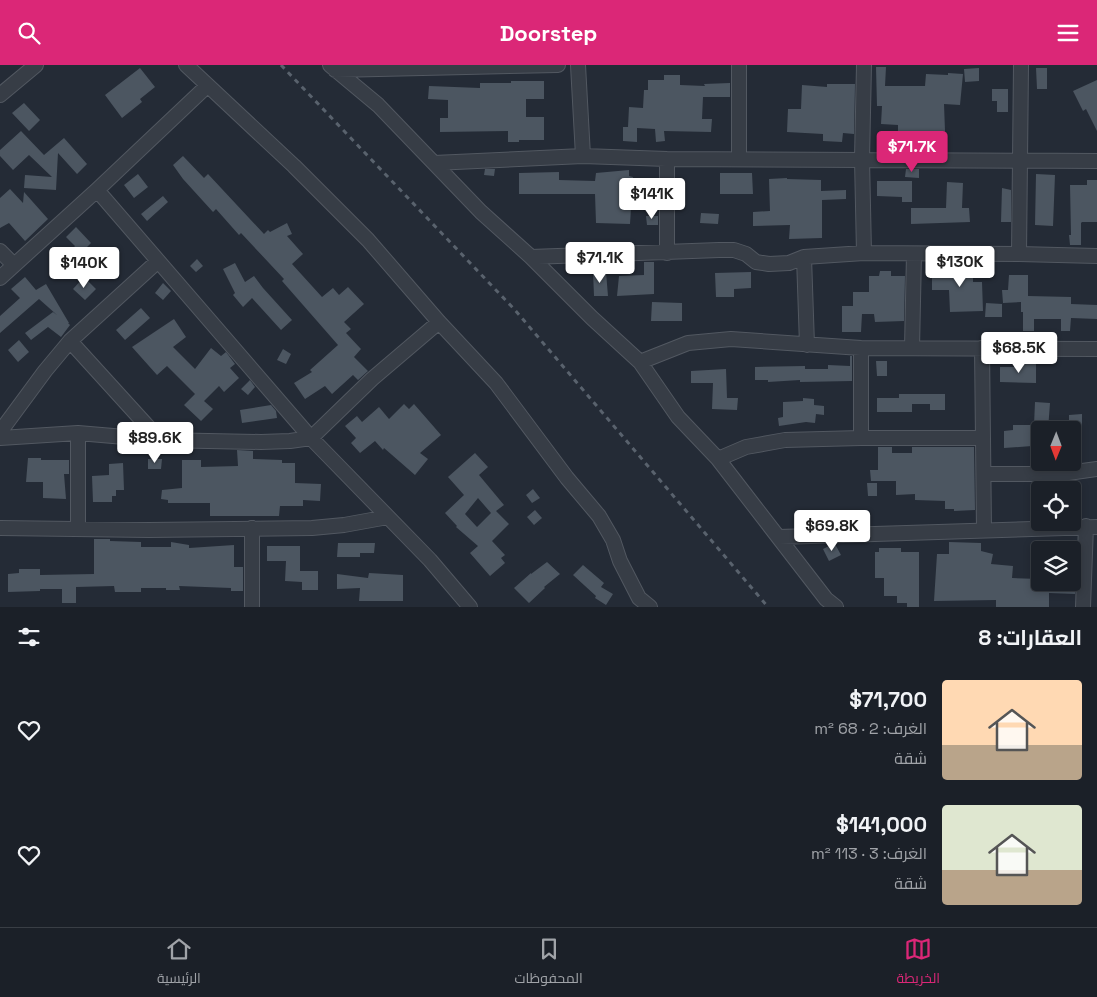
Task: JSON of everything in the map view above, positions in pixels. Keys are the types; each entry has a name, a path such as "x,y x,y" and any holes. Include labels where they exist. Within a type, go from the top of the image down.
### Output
{"street":[{"path":"0,95 36,65"},
{"path":"186,65 294,166 368,240 439,322 496,383 567,478 599,515 613,541 639,604"},
{"path":"332,67 558,65"},
{"path":"578,65 582,156"},
{"path":"739,65 739,159"},
{"path":"864,65 862,159 864,253"},
{"path":"1019,254 1021,65"},
{"path":"332,67 378,105 482,212 640,362 678,417 718,459 826,599 836,607"},
{"path":"0,278 207,86"},
{"path":"434,163 582,156 667,159 1097,161"},
{"path":"666,253 667,159"},
{"path":"97,190 311,438 430,559 470,607"},
{"path":"531,257 734,250 746,254 756,262 769,264 789,263 804,257 864,253 1097,256"},
{"path":"0,251 14,265"},
{"path":"912,348 914,254"},
{"path":"804,257 807,345"},
{"path":"0,431 70,341 158,261"},
{"path":"0,438 78,433 160,440 261,442 311,438 372,379 439,322"},
{"path":"640,362 688,343 731,339 861,348 1097,349"},
{"path":"70,341 160,440"},
{"path":"861,348 861,438"},
{"path":"982,348 984,530"},
{"path":"78,433 78,529"},
{"path":"718,459 746,447 785,440 983,438"},
{"path":"984,475 1061,474 1097,469"},
{"path":"0,528 149,531 252,529 344,525 388,517"},
{"path":"779,537 1091,527 1083,607"},
{"path":"252,529 252,607"}],"building":[{"path":"876,67 886,67 885,86 925,86 926,74 963,74 960,105 944,104 945,131 911,132 911,143 898,143 898,125 881,124 882,106 877,106"},
{"path":"140,68 155,87 140,99 142,102 122,118 105,95"},
{"path":"979,68 979,81 965,82 964,69"},
{"path":"1036,68 1047,68 1047,89 1037,89"},
{"path":"664,75 680,75 680,85 705,86 704,84 730,83 730,97 703,97 702,119 712,119 711,132 664,131 665,141 656,142 655,129 637,128 637,142 623,141 623,127 628,127 629,107 643,108 644,90 648,90 648,80 664,80"},
{"path":"1097,80 1097,131 1086,109 1083,111 1073,91"},
{"path":"511,81 544,81 544,99 526,99 526,117 544,117 544,140 508,142 508,131 440,132 440,118 448,118 448,100 428,99 429,86 480,88 480,83 511,83"},
{"path":"827,84 855,84 854,134 843,133 842,142 823,141 823,134 787,132 788,109 801,109 802,85 827,87"},
{"path":"992,89 1008,89 1008,112 997,112 997,101 992,101"},
{"path":"24,103 40,120 29,131 12,113"},
{"path":"21,131 44,155 64,138 87,164 77,174 58,153 56,190 24,188 25,175 52,177 29,155 13,170 0,156 0,150"},
{"path":"183,156 204,178 208,174 264,234 268,230 270,232 287,223 292,234 287,236 303,254 292,264 322,297 333,288 339,295 348,287 364,304 344,322 351,329 346,333 361,349 354,357 368,371 358,380 353,375 332,394 325,386 305,399 294,383 312,372 310,370 338,345 282,281 284,279 241,233 239,235 216,209 213,212 183,179 173,165"},
{"path":"485,169 495,169 494,176 484,175"},
{"path":"906,169 919,169 919,178 905,177"},
{"path":"629,170 629,176 633,177 630,224 596,223 595,194 519,194 519,173 559,172 559,180 595,181 596,173"},
{"path":"720,173 752,173 753,194 720,194"},
{"path":"138,174 148,187 134,198 124,185"},
{"path":"1036,174 1055,175 1053,226 1035,225"},
{"path":"769,179 821,180 821,191 846,190 846,199 822,200 822,238 789,239 790,225 753,226 753,212 770,211"},
{"path":"1087,180 1097,180 1097,222 1082,222 1081,245 1070,245 1070,185 1087,185"},
{"path":"877,181 912,181 912,202 902,202 902,197 877,196"},
{"path":"947,182 963,183 962,208 969,208 970,222 911,224 911,208 946,208"},
{"path":"1002,188 1011,190 1011,222 1001,222"},
{"path":"10,189 23,203 24,192 48,219 25,241 9,223 0,228 0,198"},
{"path":"163,196 168,202 147,221 141,214"},
{"path":"701,213 719,214 718,224 700,223"},
{"path":"646,216 658,216 658,225 647,225"},
{"path":"76,227 91,243 76,258 70,252 75,246 66,237"},
{"path":"197,259 203,266 196,272 190,266"},
{"path":"644,262 654,262 654,294 617,296 619,276 644,275"},
{"path":"962,262 973,262 973,282 982,282 983,311 950,312 949,290 932,290 932,269 962,270"},
{"path":"235,263 245,282 254,276 292,320 281,330 252,298 243,307 233,295 235,293 223,269"},
{"path":"593,271 606,272 608,296 594,296"},
{"path":"880,271 891,271 891,276 905,276 904,321 875,322 874,314 862,314 861,332 842,332 842,306 853,306 853,292 869,292 869,276 879,276"},
{"path":"751,272 751,288 734,289 734,297 716,297 715,273"},
{"path":"1009,275 1028,275 1028,296 1071,297 1071,304 1097,305 1097,319 1071,318 1070,331 1061,331 1061,319 1034,319 1034,331 1023,331 1021,302 1003,303 1002,290 1008,290"},
{"path":"25,277 36,290 46,284 70,325 61,337 48,327 31,340 25,333 53,312 57,315 39,299 0,333 0,316 20,298 11,289"},
{"path":"84,277 96,289 85,300 73,289"},
{"path":"163,283 171,291 163,300 155,293"},
{"path":"652,302 682,303 682,321 651,321"},
{"path":"986,303 1002,304 1002,317 985,317"},
{"path":"141,308 150,318 125,340 116,330"},
{"path":"174,319 186,337 173,347 195,369 211,348 221,356 226,352 235,364 230,368 239,378 224,392 219,386 204,401 213,409 201,421 184,405 195,394 167,366 157,375 132,347"},
{"path":"19,340 29,352 18,362 8,350"},
{"path":"283,349 291,354 286,364 277,360"},
{"path":"850,356 852,356 852,381 800,382 800,380 768,382 768,380 755,380 755,367 805,366 805,369 828,369 828,365 850,366"},
{"path":"876,361 887,361 887,376 877,376"},
{"path":"1023,363 1036,363 1036,383 1000,382 1000,367 1023,367"},
{"path":"726,369 727,398 738,398 737,410 712,409 713,383 691,383 691,371"},
{"path":"250,380 255,387 248,395 241,389"},
{"path":"899,394 945,394 945,410 930,410 930,404 912,404 912,412 877,412 877,398 899,398"},
{"path":"803,398 814,399 814,405 824,406 824,415 816,414 815,423 806,422 779,426 778,418 783,417 783,402 803,401"},
{"path":"1035,402 1050,403 1049,421 1034,421"},
{"path":"404,404 409,409 414,404 441,435 420,453 428,459 415,475 384,448 383,450 375,441 360,453 351,443 356,438 345,426 357,416 362,422 379,407 389,419"},
{"path":"271,405 276,411 277,418 242,423 240,410"},
{"path":"1082,414 1082,426 1081,421 1069,421 1069,415"},
{"path":"1013,425 1031,425 1031,446 1004,448 1004,431 1013,430"},
{"path":"878,447 892,447 892,453 912,453 912,447 974,447 975,510 954,511 954,509 945,509 945,501 915,500 915,494 896,495 896,481 871,481 870,470 878,470"},
{"path":"237,450 253,451 253,459 282,460 282,463 295,463 295,483 321,484 320,501 303,500 303,506 280,506 279,516 210,516 210,503 168,503 168,500 161,499 162,490 182,488 182,460 201,460 201,467 238,466"},
{"path":"475,453 488,467 479,475 504,505 496,511 509,524 492,541 505,555 501,558 505,563 490,576 470,553 478,546 456,527 445,513 464,495 448,477","holes":["478,498 491,513 477,527 465,514"]},
{"path":"28,458 69,460 69,474 64,474 66,499 43,498 43,482 26,482"},
{"path":"148,459 162,459 161,469 148,469"},
{"path":"123,463 124,490 116,490 116,496 112,496 112,502 93,502 92,476 109,475 109,464"},
{"path":"867,483 877,483 877,496 868,496"},
{"path":"533,489 540,498 532,503 526,495"},
{"path":"535,510 542,518 534,525 527,517"},
{"path":"94,539 141,542 141,547 171,547 171,542 189,545 189,548 234,545 234,567 243,567 243,591 231,591 231,588 179,586 180,590 141,588 141,592 115,592 114,586 76,587 76,603 62,603 62,589 8,592 8,574 19,573 19,569 40,569 40,575 94,574"},
{"path":"949,542 981,543 981,551 993,554 991,564 1013,566 1012,578 1031,579 1031,591 1075,591 1075,600 1075,594 1049,593 1049,607 996,607 996,600 934,601 937,554 949,554"},
{"path":"338,543 375,543 374,553 360,553 360,557 337,557"},
{"path":"835,544 841,555 829,561 823,549"},
{"path":"267,546 300,546 300,571 318,571 318,590 302,590 302,582 285,581 286,561 267,561"},
{"path":"879,548 901,548 901,552 919,552 919,607 907,607 907,603 897,603 897,596 884,596 884,578 875,578 875,552 879,552"},
{"path":"547,562 560,574 529,603 514,588"},
{"path":"583,565 604,583 601,587 613,594 606,605 595,598 596,596 573,575"},
{"path":"369,573 403,575 403,601 359,601 360,588 337,589 337,574 368,578"}],"railway":[{"path":"281,65 515,310 768,607"}]}
